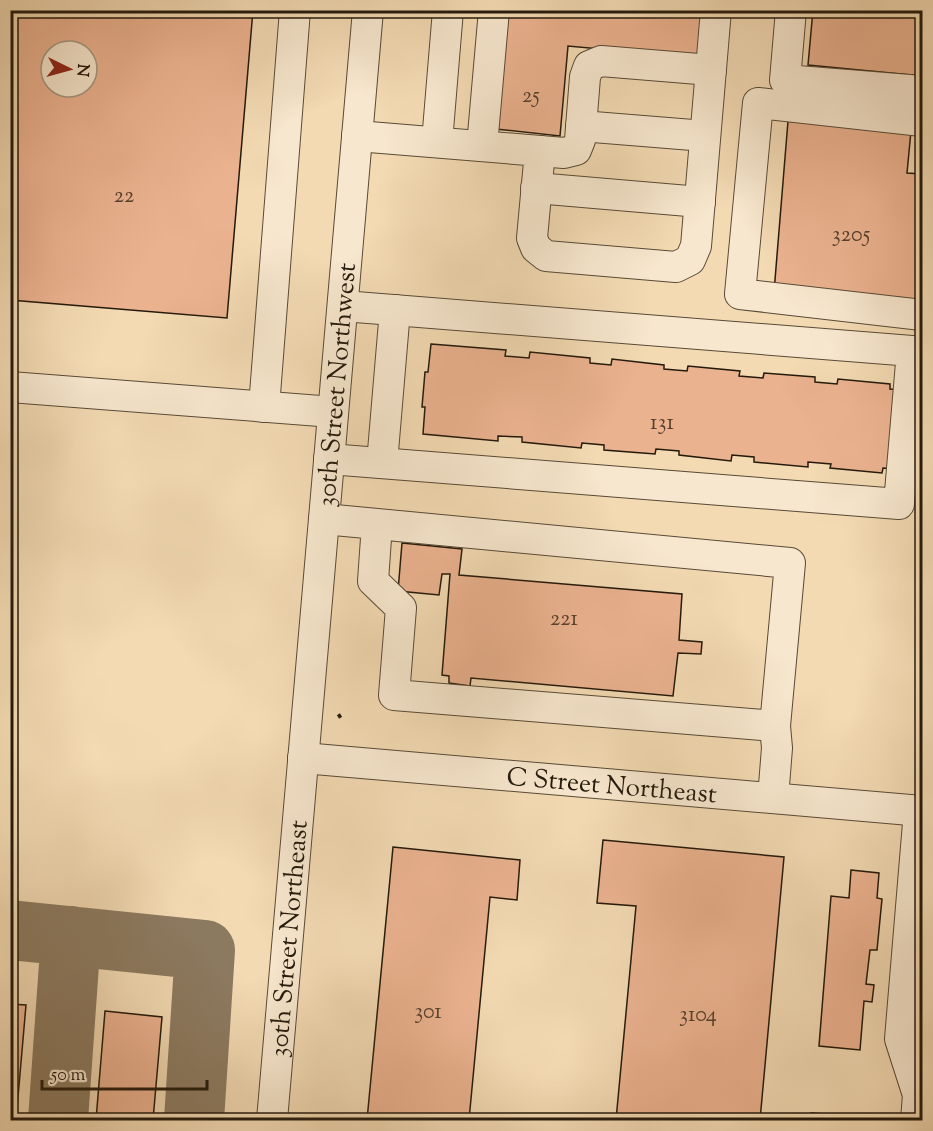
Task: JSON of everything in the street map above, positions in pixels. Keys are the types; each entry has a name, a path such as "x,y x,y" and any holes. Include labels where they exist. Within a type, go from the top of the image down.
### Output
{"street":[{"path":"264,407 295,10"},
{"name":"30th Street Northwest","path":"303,758 368,10"},
{"path":"437,142 448,10"},
{"path":"482,146 494,10"},
{"path":"540,151 532,238 536,248 546,256 676,267 690,260 696,246 716,10"},
{"path":"791,10 785,80 922,91"},
{"path":"357,136 564,153 576,150 580,140 585,77 589,66 601,61 711,70"},
{"path":"922,121 758,103 740,294 922,315"},
{"path":"581,126 705,136"},
{"path":"536,188 700,202"},
{"path":"329,459 900,504 912,351 343,306"},
{"path":"382,463 395,310"},
{"path":"10,387 333,412"},
{"path":"324,519 790,563 775,726 777,748 773,798"},
{"path":"377,524 373,581 401,608 394,695 775,726"},
{"name":"C Street Northeast","path":"303,758 921,811"},
{"name":"30th Street Northeast","path":"272,1120 303,758"},
{"path":"915,1120 918,1095 900,1039 918,876 921,811"}],"building":[{"path":"10,10 253,10 227,318 10,300"},
{"path":"506,10 703,10 699,58 568,46 560,136 496,129"},
{"path":"813,10 922,10 922,76 808,65"},
{"path":"788,121 911,131 907,173 922,174 922,304 774,292"},
{"path":"431,344 506,350 505,356 529,358 530,352 590,358 590,363 611,365 612,359 664,365 664,369 687,371 688,366 740,371 739,376 763,378 764,373 815,377 815,382 837,384 838,379 890,384 890,389 902,390 895,469 883,468 882,473 830,468 831,464 808,462 808,467 754,462 754,457 732,455 731,461 679,455 679,451 656,449 655,454 604,450 604,445 582,443 581,448 522,442 522,437 498,436 498,441 423,434 425,407 422,407 425,372 428,372"},
{"path":"402,543 462,549 459,575 682,594 679,640 702,642 701,654 678,653 673,696 471,678 470,686 449,683 449,676 442,675 450,574 442,574 439,595 398,591"},
{"path":"603,840 784,857 760,1120 616,1120 636,906 597,903"},
{"path":"393,847 520,860 517,900 490,897 469,1120 367,1120"},
{"path":"851,870 879,873 877,898 882,899 877,950 870,950 866,984 874,985 872,1002 864,1001 860,1050 819,1046 831,896 849,898"},
{"path":"10,1004 26,1005 16,1120 10,1120"},
{"path":"105,1011 162,1017 153,1120 96,1120"},
{"path":"811,1113 871,1117 871,1120 810,1120"}],"taxiway":[{"path":"10,930 205,950 194,1120"},
{"path":"58,1120 71,936"}]}
